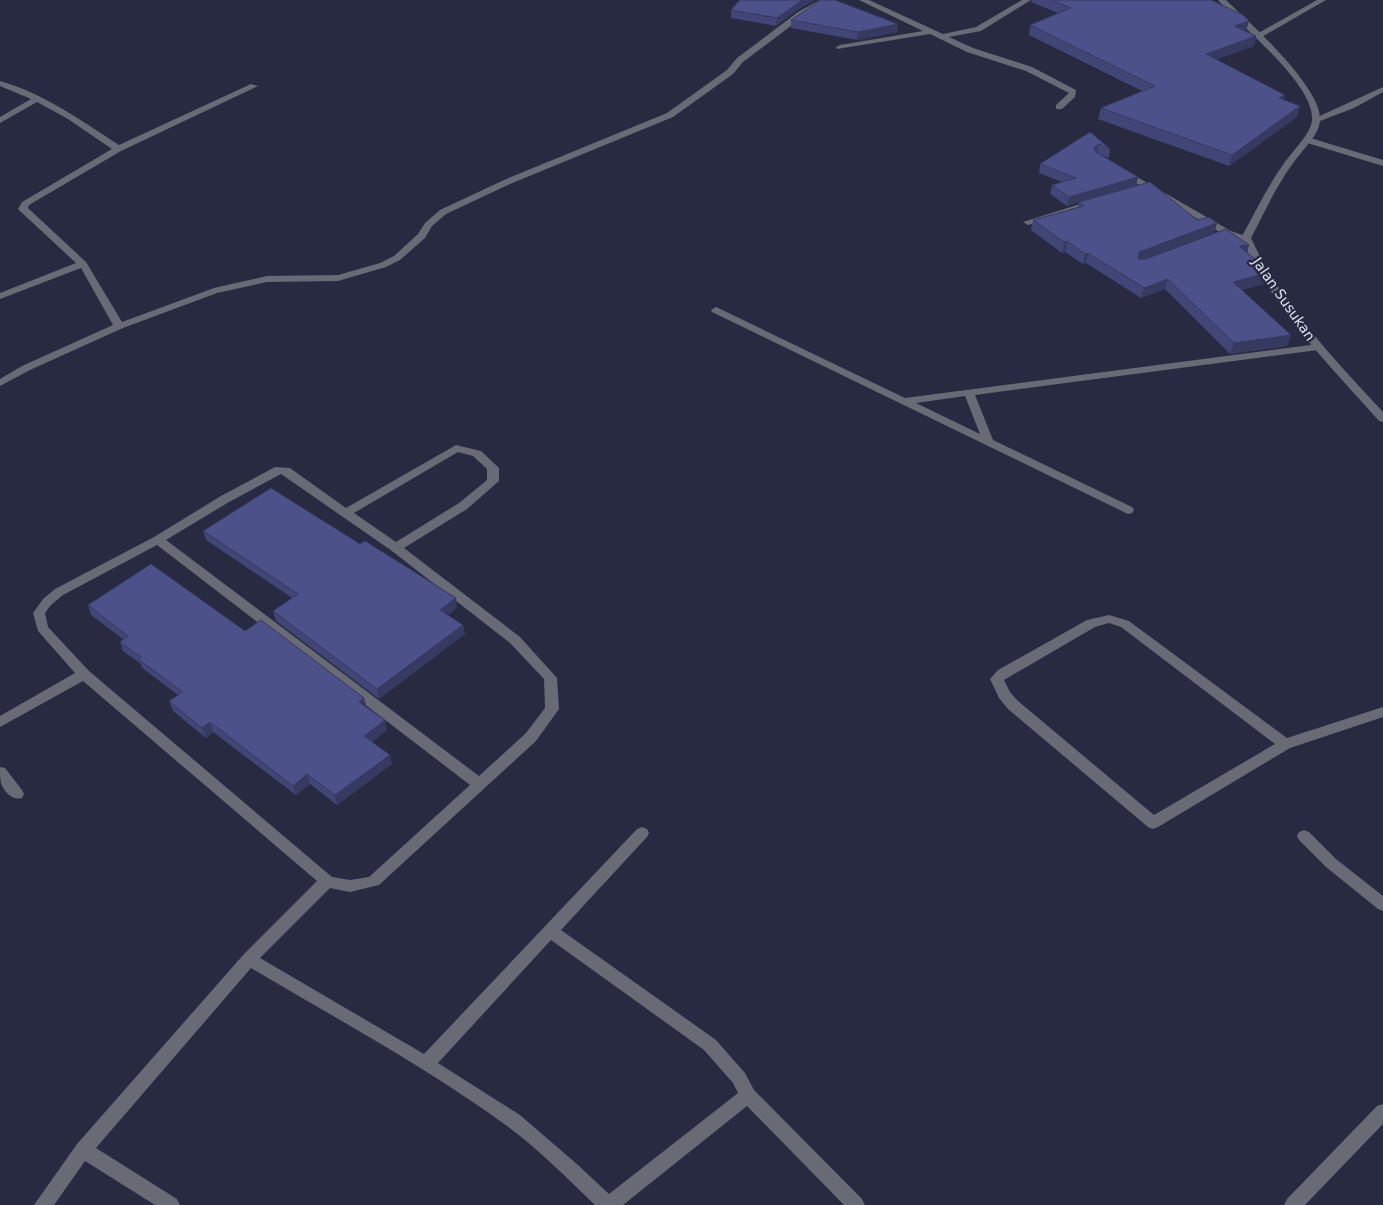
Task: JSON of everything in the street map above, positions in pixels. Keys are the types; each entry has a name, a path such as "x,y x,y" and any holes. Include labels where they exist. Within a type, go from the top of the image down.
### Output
{"street":[{"path":"0,383 26,368 119,326 214,292 267,279 338,278 383,265 397,258 422,236 428,225 443,212 507,182 670,115 730,72 740,60 801,14 826,0"},
{"path":"863,0 970,50 1029,69 1073,92 1071,97 1059,107"},
{"path":"941,37 978,29 1027,0"},
{"path":"1222,0 1292,71 1310,97 1317,119 1341,111 1383,89"},
{"path":"1257,36 1322,0"},
{"path":"840,47 930,32"},
{"path":"0,83 37,99 70,117 118,148"},
{"path":"119,326 83,264 23,209 25,204 118,148 254,86"},
{"path":"0,120 37,99"},
{"name":"Jalan Susukan","path":"1317,119 1312,134 1293,155 1283,170 1246,238 1259,267 1318,347 1383,419"},
{"path":"1307,140 1383,163"},
{"path":"1114,167 1144,188 1224,235 1246,238"},
{"path":"1028,222 1102,200"},
{"path":"0,296 83,264"},
{"path":"716,310 1128,510"},
{"path":"904,401 1318,347"},
{"path":"969,392 988,441"},
{"path":"346,513 456,448 477,453 493,468 493,481 463,506 396,548"},
{"path":"279,470 286,471 346,513 396,548 515,640 550,678 552,709 531,737 374,881 360,886 344,887 327,881 84,674 42,628 39,613 47,602 59,592 158,540 225,499 279,470"},
{"path":"158,540 479,784"},
{"path":"1285,744 1125,624 1109,619 1091,623 1003,673 997,680 1004,695 1013,705 1153,822 1285,744 1383,712"},
{"path":"0,722 84,674"},
{"path":"0,772 17,794"},
{"path":"426,1064 642,833"},
{"path":"1304,836 1331,863 1383,905"},
{"path":"43,1205 83,1150 249,959 327,881"},
{"path":"550,931 710,1045 740,1078 748,1095 856,1205"},
{"path":"249,959 426,1064 514,1121 608,1205 748,1095"},
{"path":"1293,1205 1383,1112"},
{"path":"83,1150 171,1205"}],"building":[{"path":"740,0 802,0 777,18 731,10"},
{"path":"821,0 835,0 898,24 858,32 791,20"},
{"path":"1052,0 1211,0 1243,15 1249,21 1234,26 1256,36 1206,54 1285,95 1279,98 1300,106 1232,155 1101,108 1155,86 1030,25 1071,8"},
{"path":"1090,132 1110,149 1099,144 1094,148 1096,152 1138,177 1069,197 1052,185 1076,178 1040,164"},
{"path":"1150,182 1197,220 1209,217 1217,223 1139,252 1138,259 1146,259 1226,229 1249,245 1239,246 1256,260 1253,261 1267,273 1233,282 1291,335 1234,343 1168,279 1144,288 1088,253 1085,254 1067,241 1064,242 1033,220 1084,206 1079,202"},
{"path":"271,488 360,544 365,541 456,598 440,610 463,625 377,689 273,611 298,594 203,531"},
{"path":"151,564 245,631 261,620 364,698 359,702 385,720 364,736 390,755 335,795 307,774 293,786 210,722 202,728 169,701 183,692 138,659 141,657 120,642 128,636 88,605"}]}
